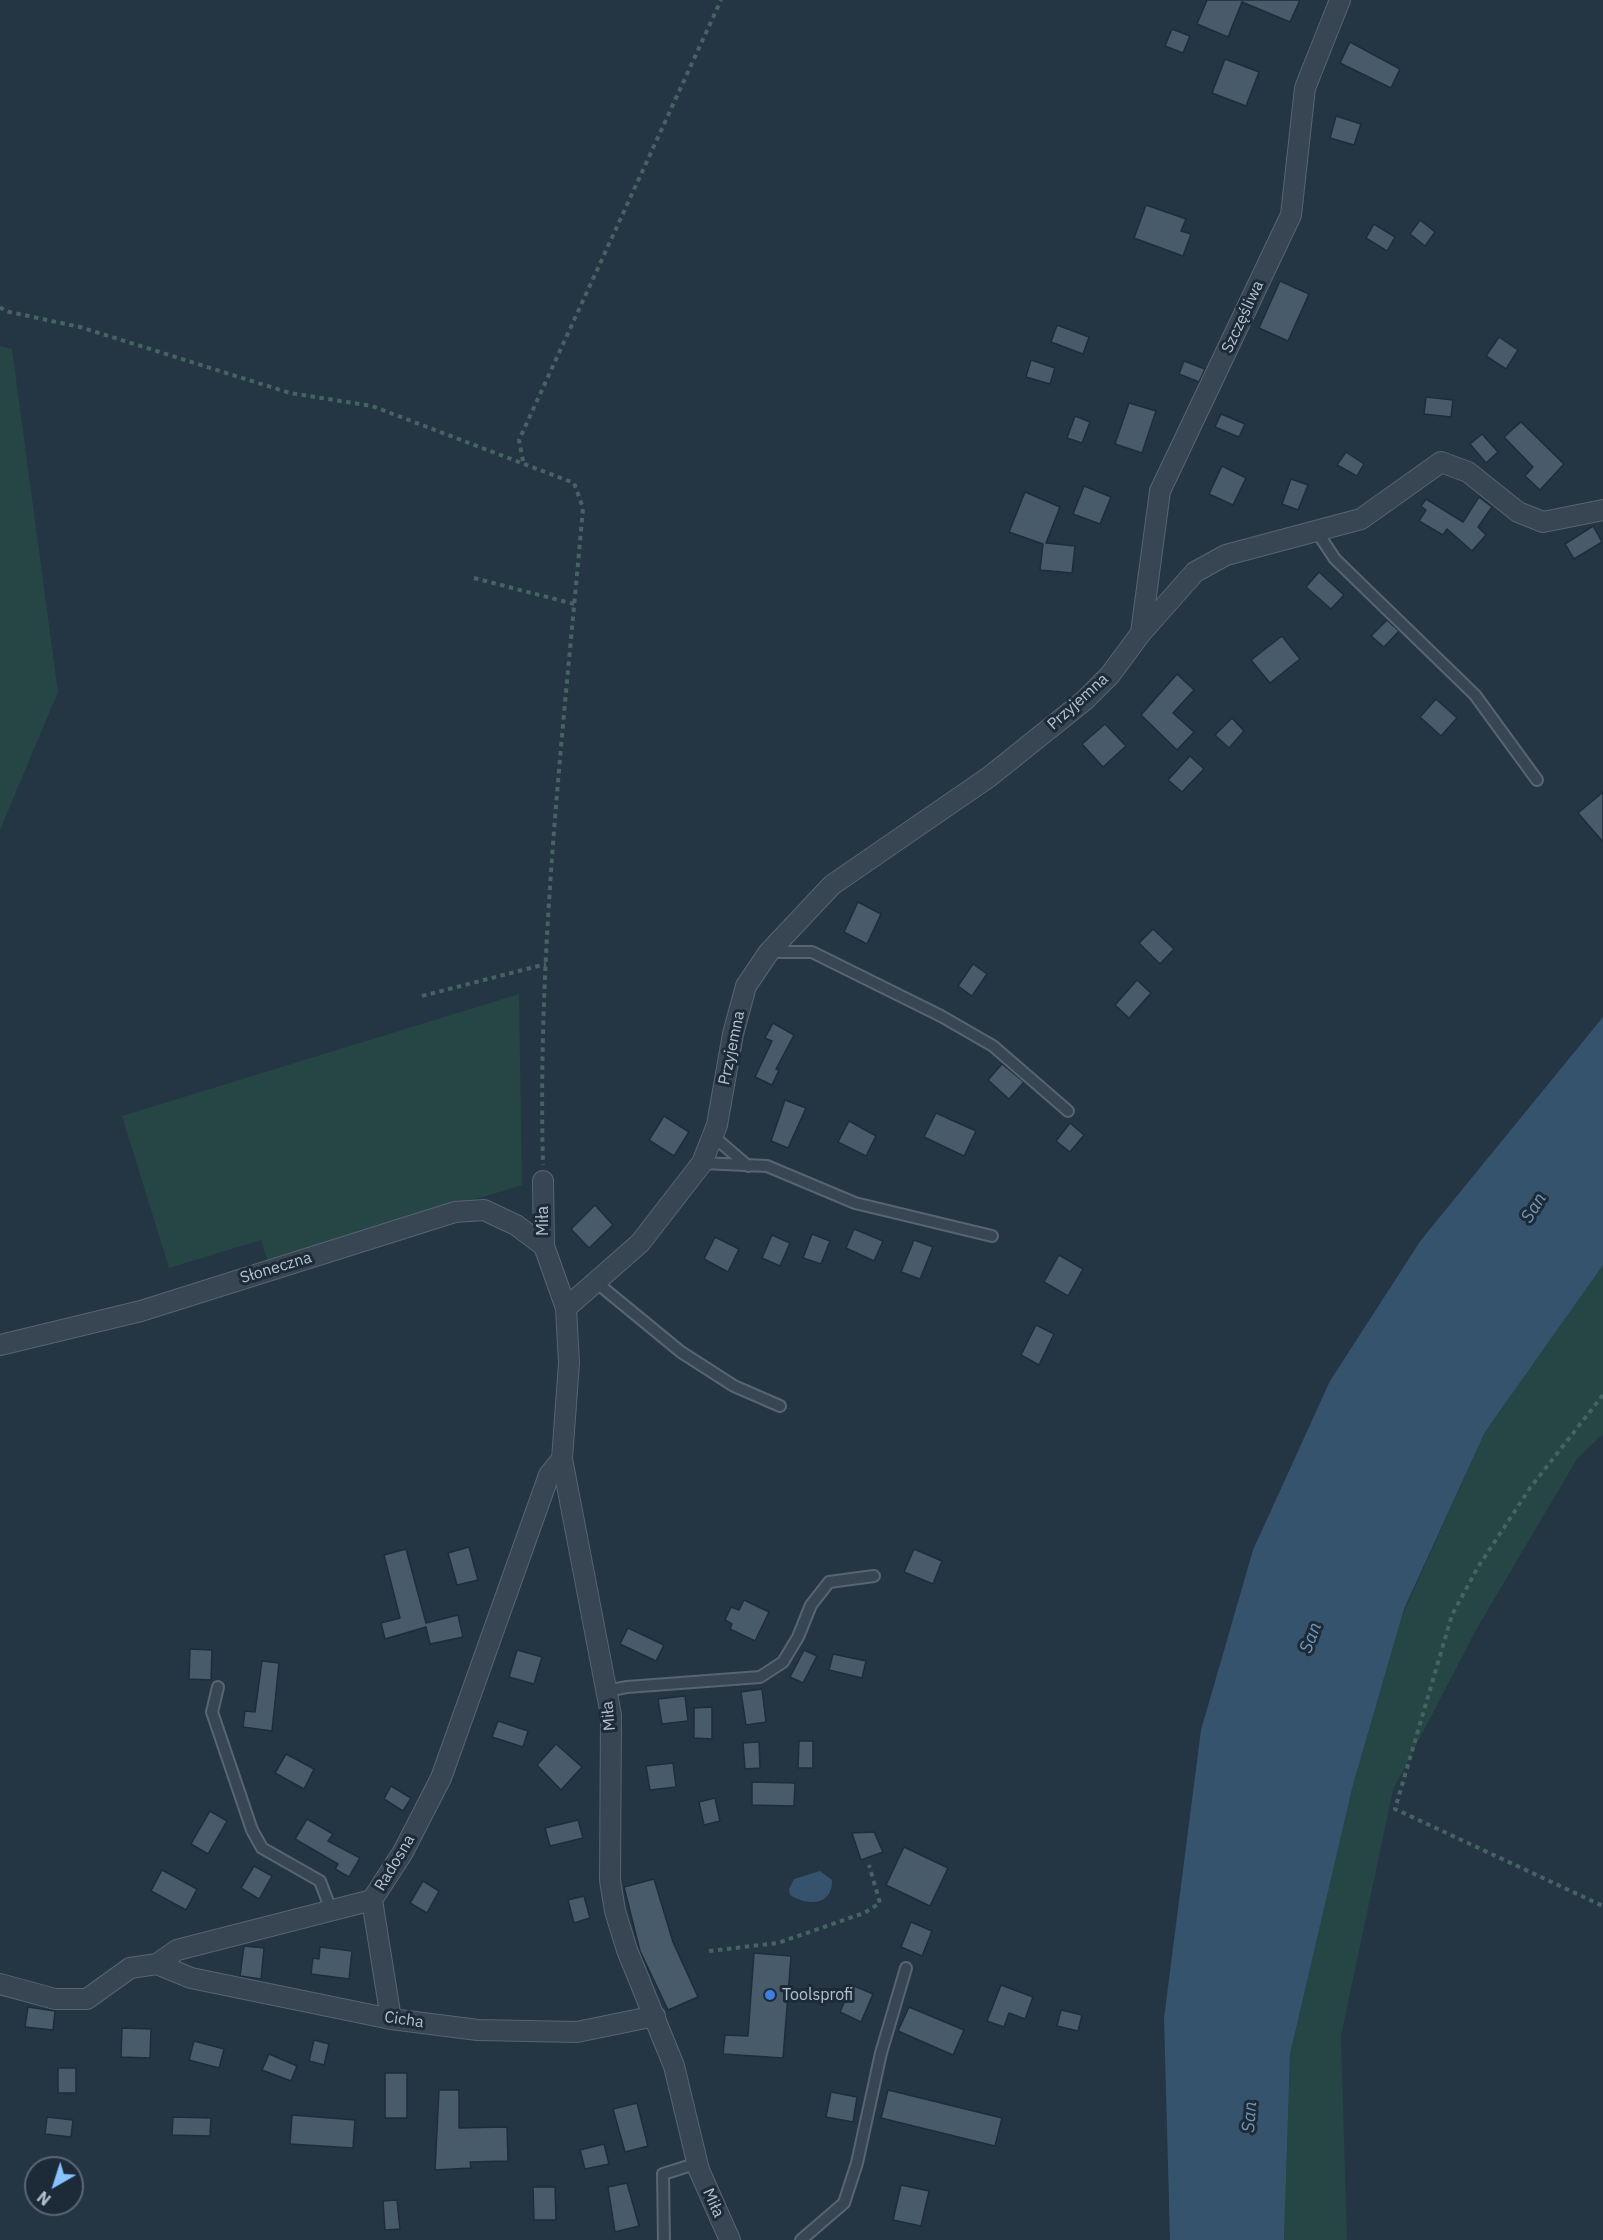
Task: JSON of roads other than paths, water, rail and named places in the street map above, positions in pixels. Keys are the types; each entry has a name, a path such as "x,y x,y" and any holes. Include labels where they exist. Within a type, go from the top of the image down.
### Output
{"street":[{"name":"Szczęśliwa","path":"1141,633 1160,491 1292,214 1305,88 1340,0"},
{"name":"Przyjemna","path":"566,1308 640,1243 702,1163 717,1125 733,1034 746,986 769,952 832,885 989,777 1086,700 1110,675 1141,633 1195,572 1226,555 1361,519 1441,462 1468,472 1518,512 1544,522 1603,510"},
{"name":"Miła","path":"543,1181 543,1246 566,1308 569,1363 562,1459 612,1715 610,1880 627,1950 674,2066 698,2163 710,2198 730,2240"},
{"name":"Słoneczna","path":"0,1345 141,1311 455,1212 484,1210 516,1225 543,1246"},
{"name":"Radosna","path":"0,1984 55,1999 87,1999 130,1968 157,1964 177,1950 372,1900 403,1852 441,1778 549,1475 562,1459"},
{"path":"372,1900 391,2019"},
{"name":"Cicha","path":"157,1964 191,1978 391,2019 478,2030 577,2032 655,2016"}],"lane":[{"path":"1317,532 1335,559 1475,695 1537,780"},
{"path":"769,952 812,952 942,1016 993,1046 1068,1111"},
{"path":"713,1136 748,1166"},
{"path":"702,1163 767,1166 855,1203 992,1236"},
{"path":"597,1282 681,1352 734,1386 780,1406"},
{"path":"606,1691 627,1687 760,1677 783,1662 798,1637 811,1605 829,1582 874,1576"},
{"path":"218,1687 212,1712 252,1830 262,1848 320,1881 331,1910"},
{"path":"801,2240 844,2203 857,2163 881,2053 906,1968"},
{"path":"664,2240 663,2174 698,2163"}],"water":[{"name":"San","path":"1603,1017 1603,1265 1485,1432 1404,1609 1353,1785 1290,2054 1284,2240 1170,2240 1164,2018 1201,1730 1253,1550 1330,1381 1421,1240"},
{"path":"820,1871 832,1880 831,1889 824,1899 811,1902 790,1895 789,1889 794,1879"}],"place":[{"name":"Toolsprofi","path":"770,1995"}]}
